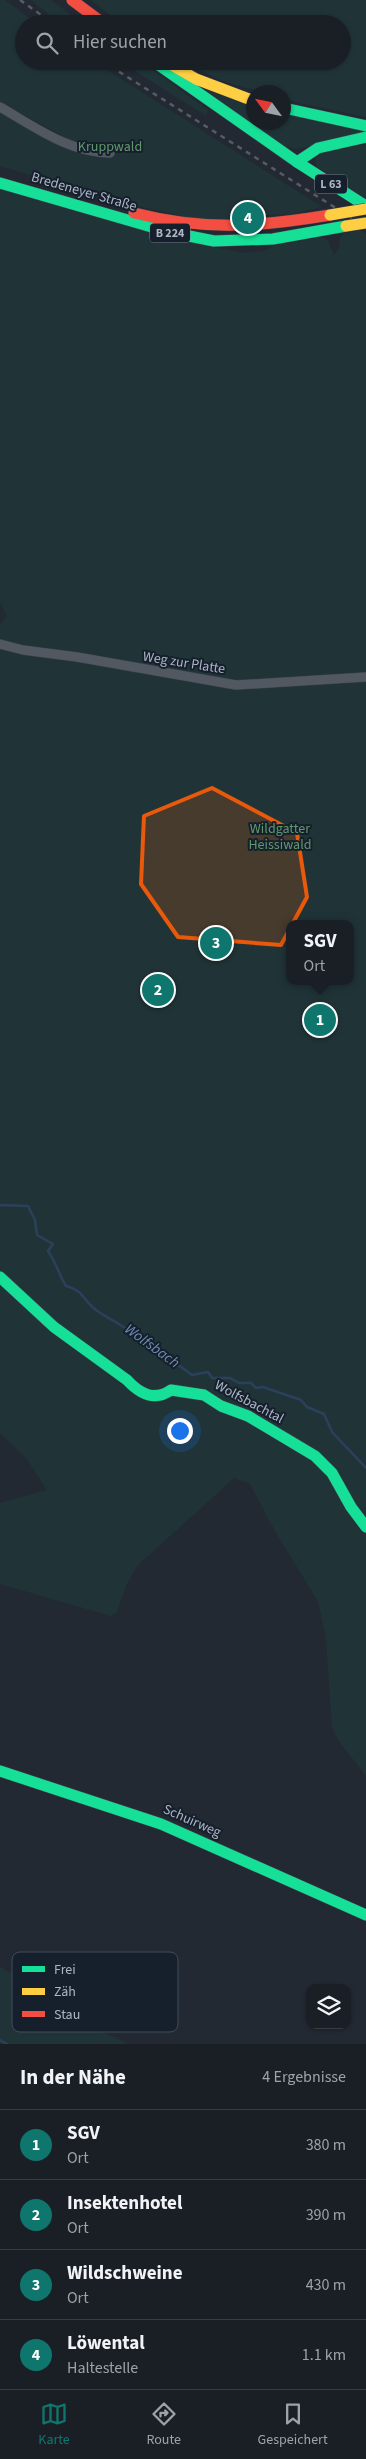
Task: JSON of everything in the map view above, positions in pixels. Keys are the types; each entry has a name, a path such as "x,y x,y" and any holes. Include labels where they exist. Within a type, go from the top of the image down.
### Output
{"main road":[{"path":"72,0 92,15"},
{"name":"L 63","path":"165,70 297,162 366,207"},
{"path":"180,70 196,79 246,98"},
{"path":"291,110 366,126"},
{"path":"297,162 318,148 366,137"},
{"name":"Bredeneyer Straße","path":"0,174 143,215 192,226 214,228 250,227 330,215 366,207"},
{"name":"Bredeneyer Straße","path":"0,184 169,232 208,240 238,242 273,239 366,223"},
{"name":"Wolfsbachtal","path":"0,1277 54,1327 127,1380 137,1391 150,1396 164,1395 171,1390 204,1395 221,1406 248,1416 316,1456 332,1473 351,1506 366,1527"},
{"name":"Schuirweg","path":"0,1771 161,1824 366,1915"}],"street":[{"path":"0,107 72,148 91,153 110,153"},
{"name":"Weg zur Platte","path":"0,644 23,650 236,685 366,677"}],"highlighted area":[{"path":"212,788 297,833 307,897 281,945 178,937 141,884 144,816"}],"green space":[{"name":"Kruppwald","path":"0,0 5,0 25,15 15,15 15,70 107,70 322,207 291,214 244,216 226,220 202,220 133,205 0,166 0,112 56,143 61,135 0,102"},
{"path":"31,0 51,0 71,15 50,15"},
{"path":"91,0 366,0 366,117 291,101 291,85 246,85 246,88 231,84 199,70 351,70 351,15 110,15"},
{"path":"133,70 152,70 208,110 206,116"},
{"path":"179,75 246,102 246,121"},
{"path":"291,113 366,129 366,135 296,149 284,147 259,130 291,130"},
{"path":"366,144 366,199 317,167 315,160 318,153"},
{"name":"Wildgatter Heissiwald","path":"0,188 176,239 243,253 264,251 278,244 322,237 328,241 334,255 340,247 339,241 342,234 360,230 366,234 366,1776 338,1740 332,1727 326,1638 318,1601 276,1533 250,1484 234,1478 138,1565 126,1585 117,1612 111,1616 0,1584 0,1503 47,1490 27,1459 0,1433 0,624 7,616 0,602"},
{"path":"0,1967 12,1973 12,2032 103,2032 128,2044 0,2044"}],"waterway":[{"name":"Wolfsbach","path":"0,1205 28,1206 35,1220 37,1235 53,1244 48,1251 66,1286 80,1293 96,1310 135,1336 139,1336 163,1354 169,1361 177,1364 192,1375 208,1372 212,1378 230,1378 239,1383 251,1383 256,1388 263,1387 301,1400 307,1407 324,1414 332,1432 366,1468"},
{"path":"0,2040 7,2044"}],"railway":[{"path":"20,0 41,15"},
{"path":"116,70 366,227"}],"traffic: fast":[{"path":"166,70 297,162"},
{"path":"291,110 366,126"},
{"path":"366,137 318,148 297,162 366,206"},
{"path":"0,183 169,232 214,241 273,239 346,226"},
{"path":"0,1277 54,1327 142,1392 153,1396 165,1394 171,1390 204,1395 221,1406 248,1416 315,1456 332,1473 351,1507 366,1527"},
{"path":"0,1771 161,1824 366,1915"}],"traffic: slow":[{"path":"180,70 196,79 246,98"},
{"path":"330,215 366,209"},
{"path":"346,226 366,223"}],"traffic: jam":[{"path":"72,0 92,15"},
{"path":"134,213 184,223 208,225 255,224 330,215"}],"place":[{"name":"Löwental","path":"248,218"},
{"name":"Wildschweine","path":"216,943"},
{"name":"Insektenhotel","path":"158,990"},
{"name":"SGV","path":"320,1020"}]}
